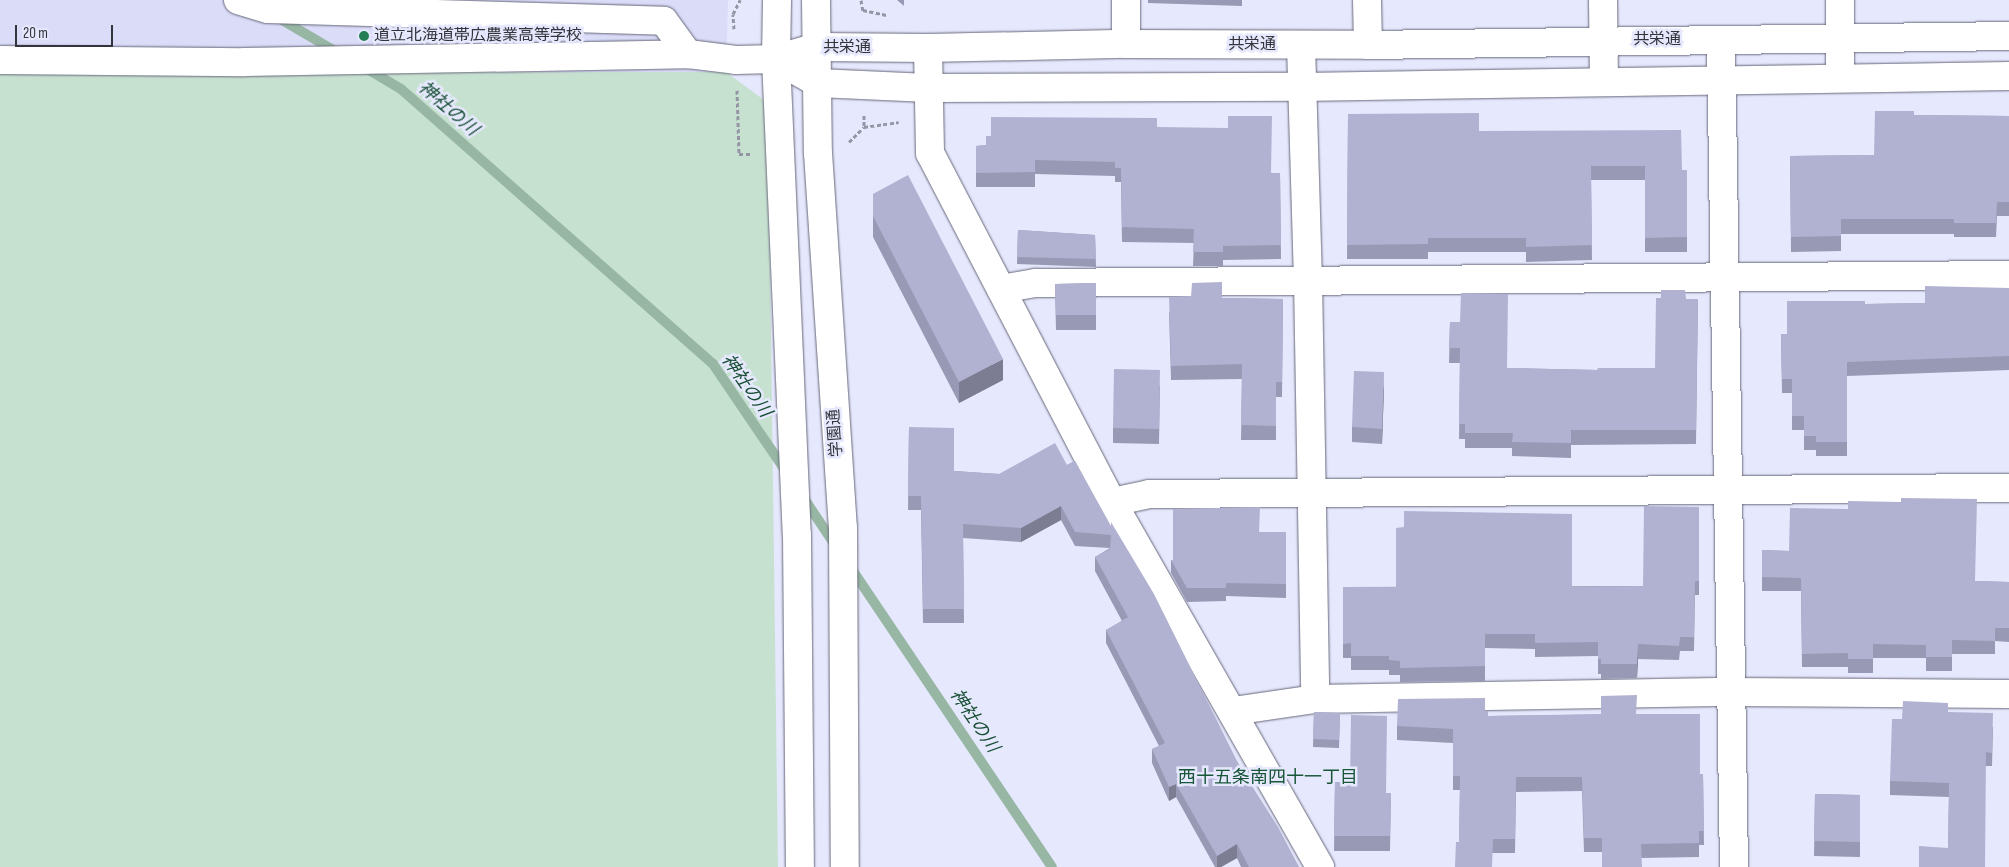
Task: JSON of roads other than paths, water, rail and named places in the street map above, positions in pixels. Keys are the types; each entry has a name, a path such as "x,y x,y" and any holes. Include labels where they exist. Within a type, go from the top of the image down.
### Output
{"street":[{"path":"238,0 268,9 664,21 688,54"},
{"path":"777,0 776,59 797,534 800,867"},
{"name":"学園通","path":"816,0 818,153 842,528 845,867"},
{"path":"1126,0 1126,44"},
{"path":"1367,0 1368,45"},
{"path":"1602,0 1604,81"},
{"path":"1840,0 1840,78"},
{"name":"共栄通","path":"0,60 235,63 688,54 736,60 776,59 817,47 928,48 1126,44 1368,45 1603,40 2009,36"},
{"path":"1721,40 1734,867"},
{"path":"1300,45 1308,280 1315,699"},
{"path":"928,48 930,152 1112,502 1233,711 1320,867"},
{"path":"776,59 818,83 928,88 1302,87 2009,76"},
{"path":"1001,289 1036,283 1725,279 2009,275"},
{"path":"1112,502 1149,494 1311,494 1727,488 2009,488"},
{"path":"1233,711 1315,699 1732,692 2009,694"}],"waterway":[{"name":"神社の川","path":"277,17 340,54"},
{"name":"神社の川","path":"364,67 401,89 713,364 787,473"},
{"name":"神社の川","path":"803,497 837,548"},
{"name":"神社の川","path":"851,568 1052,867"}],"place":[{"name":"道立北海道帯広農業高等学校","path":"364,36"}],"district":[{"name":"西十五条南四十一丁目","path":"1268,778"}]}
